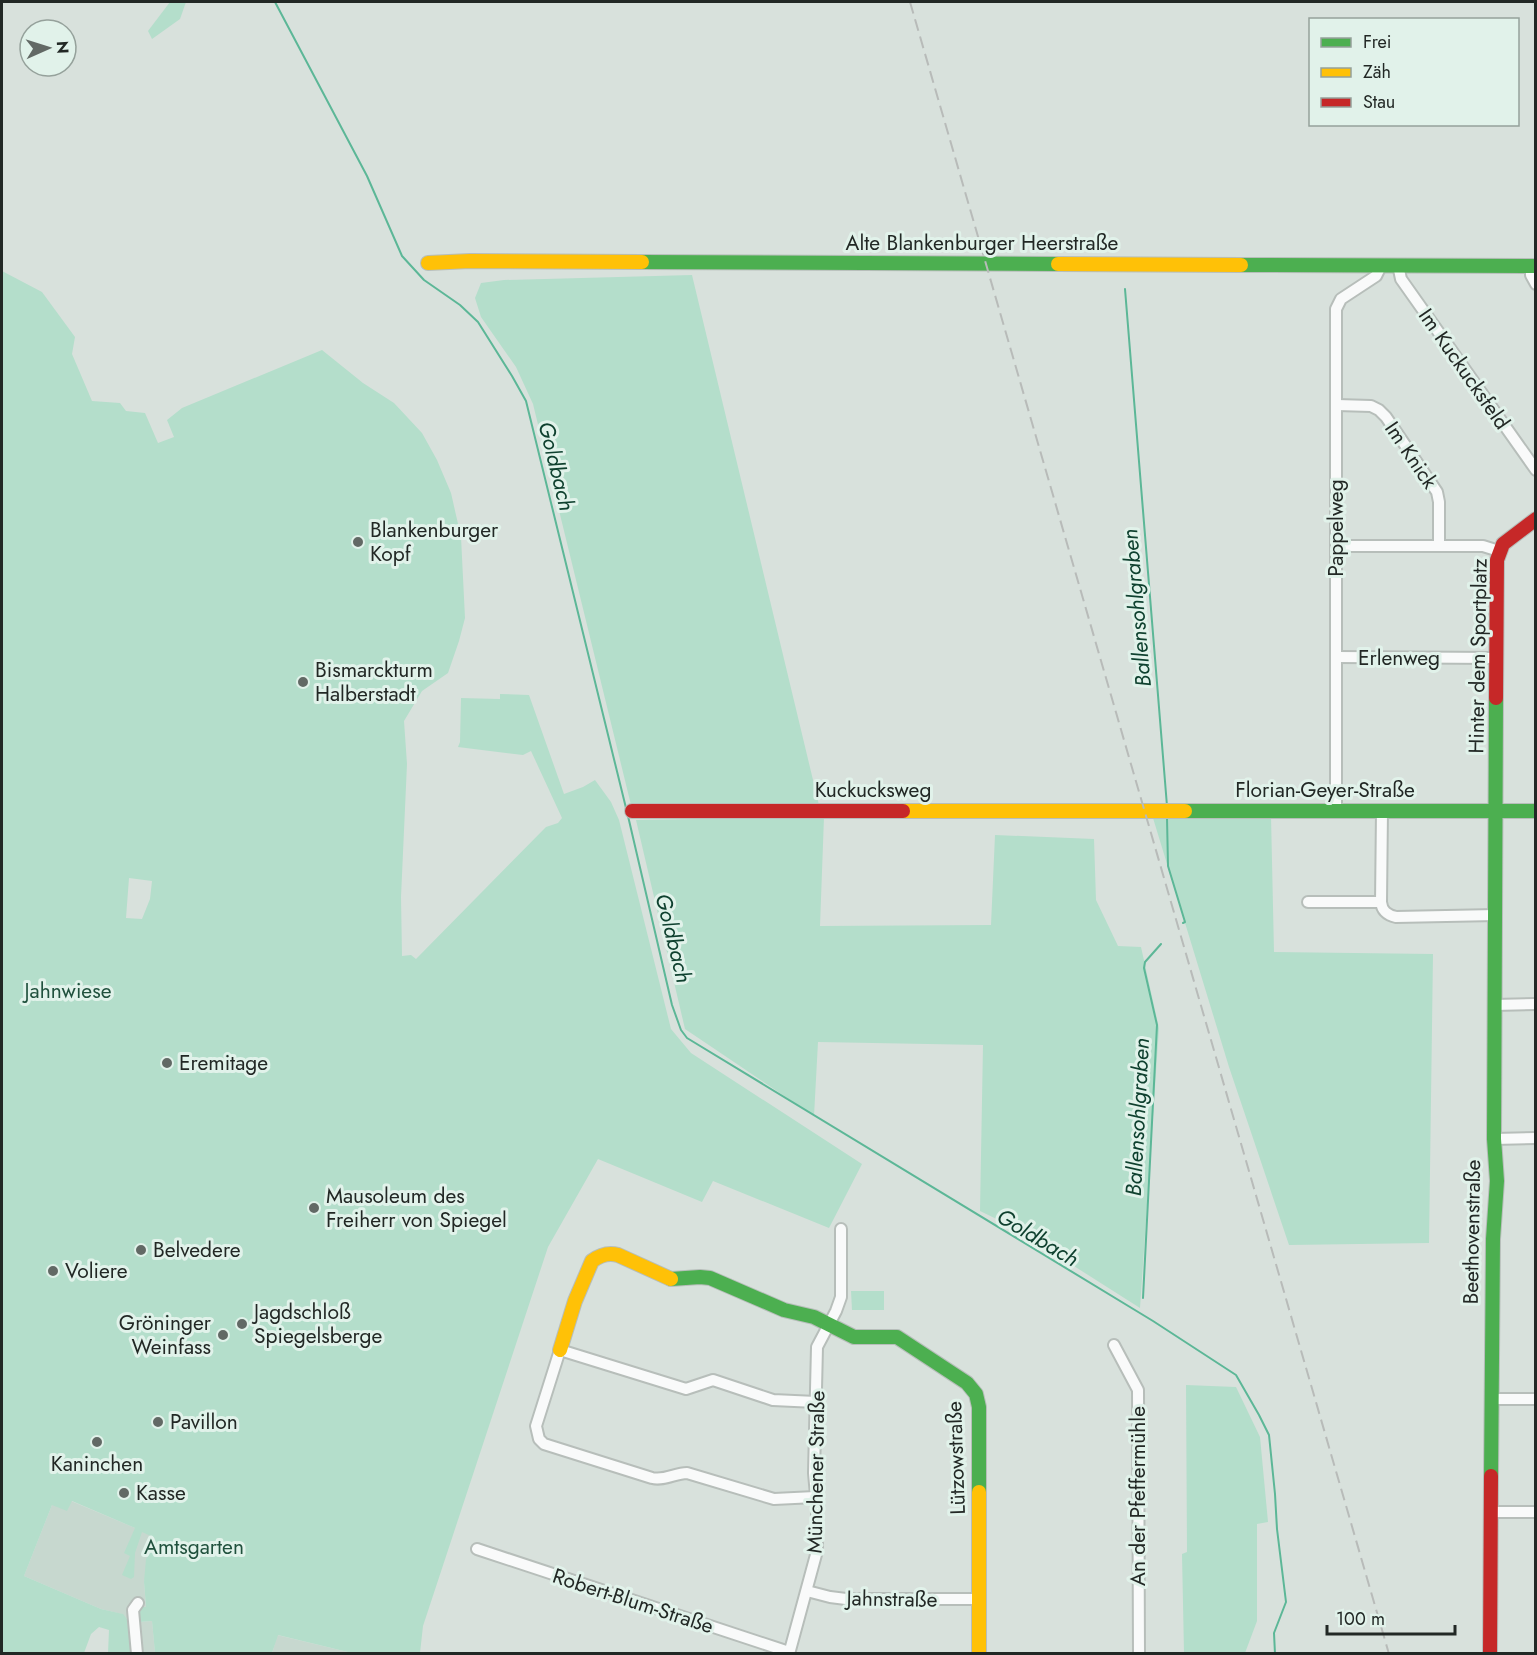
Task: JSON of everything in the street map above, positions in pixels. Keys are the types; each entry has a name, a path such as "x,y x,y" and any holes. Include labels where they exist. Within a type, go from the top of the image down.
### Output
{"street":[{"name":"Alte Blankenburger Heerstraße","path":"428,263 480,261 1533,266"},
{"name":"Pappelweg","path":"1336,811 1336,309 1341,299 1376,276 1379,265"},
{"name":"Im Kuckucksfeld","path":"1398,265 1401,279 1536,470"},
{"path":"1533,266 1531,275 1536,284"},
{"name":"Im Knick","path":"1337,405 1371,406 1386,417 1437,492 1439,546"},
{"name":"Hinter dem Sportplatz","path":"1497,810 1497,560 1499,551 1508,539 1536,519"},
{"path":"1336,546 1483,546 1499,551"},
{"name":"Erlenweg","path":"1336,657 1497,658"},
{"name":"Florian-Geyer-Straße","path":"1114,810 1536,810"},
{"name":"Kuckucksweg","path":"632,811 1114,810"},
{"name":"Beethovenstraße","path":"1490,1653 1492,1239 1497,1181 1494,1139 1494,1005 1497,810"},
{"path":"1382,811 1381,902 1385,913 1396,917 1496,915"},
{"path":"1308,903 1381,902"},
{"path":"1494,1005 1536,1004"},
{"path":"1494,1139 1536,1138"},
{"name":"Münchener Straße","path":"789,1653 817,1551 814,1462 817,1347 841,1296 841,1229"},
{"path":"815,1497 774,1499 687,1473 658,1480 544,1444 539,1439 536,1426 575,1301 592,1262 604,1254 618,1255 669,1279 679,1280 703,1276 710,1278 784,1310 814,1317 829,1325"},
{"name":"Lützowstraße","path":"829,1325 854,1337 897,1337 974,1389 978,1396 979,1653"},
{"name":"An der Pfeffermühle","path":"1114,1345 1138,1390 1139,1653"},
{"path":"560,1350 686,1389 713,1380 773,1400 816,1402"},
{"path":"1492,1399 1536,1399"},
{"path":"1491,1512 1536,1512"},
{"name":"Robert-Blum-Straße","path":"477,1549 789,1653"},
{"name":"Jahnstraße","path":"807,1591 846,1599 979,1599"},
{"path":"137,1653 134,1610 138,1603"}],"shaded area":[{"path":"181,1489 144,1582 146,1608 140,1622 152,1621 155,1653 131,1653 127,1619 122,1614 101,1609 24,1576 52,1505 71,1501 135,1528"},
{"path":"277,1635 352,1653 272,1654"}],"green space":[{"path":"170,2 186,2 180,19 152,39 148,31"},
{"path":"2,271 42,292 75,337 72,354 92,401 120,403 126,411 145,413 158,443 174,437 167,420 182,408 322,350 363,383 394,403 422,433 451,493 461,537 465,618 448,673 422,691 404,721 407,764 401,897 402,956 411,955 416,959 546,827 558,823 562,818 531,751 523,755 458,747 461,698 500,699 500,694 529,695 564,794 595,780 611,802 619,820 671,1029 691,1053 862,1164 829,1228 713,1181 702,1202 598,1159 548,1247 423,1626 420,1653 352,1653 278,1635 272,1653 155,1653 152,1621 139,1622 138,1610 146,1607 144,1582 146,1559 151,1552 155,1538 142,1532 135,1553 134,1577 131,1579 122,1575 130,1556 124,1553 135,1528 72,1501 67,1511 52,1505 24,1576 101,1609 123,1614 127,1619 131,1653 108,1653 109,1630 99,1627 91,1634 84,1653 2,1653","holes":["129,878 152,881 150,899 142,919 126,918"]},
{"path":"692,275 819,805 631,805 533,404 516,367 481,317 475,298 481,283 504,280"},
{"path":"1271,816 1274,952 1433,954 1429,1243 1289,1245 1229,1067 1153,818"},
{"path":"824,817 820,926 991,925 995,835 1094,839 1096,900 1118,946 1141,947 1159,1028 1140,1308 1011,1226 980,1211 983,1045 818,1042 814,1116 685,1029 636,820"},
{"path":"851,1291 884,1291 884,1310 852,1310"},
{"path":"1186,1385 1236,1387 1260,1437 1268,1522 1257,1524 1257,1621 1245,1653 1184,1653 1182,1554 1187,1552"}],"waterway":[{"name":"Goldbach","path":"275,2 367,176 402,256 424,280 460,305 478,322 526,401 626,808"},
{"name":"Ballensohlgraben","path":"1125,289 1167,806"},
{"name":"Goldbach","path":"628,816 672,1005 681,1030 687,1038 1153,1321 1236,1375 1269,1435 1286,1602 1274,1633 1275,1654"},
{"name":"Ballensohlgraben","path":"1167,818 1168,866 1185,922 1183,923"},
{"name":"Ballensohlgraben","path":"1143,1298 1157,1025 1144,968 1145,962 1161,944"}],"railway":[{"path":"910,2 1389,1654"}],"traffic: fast":[{"path":"642,262 1058,264"},
{"path":"1241,265 1536,266"},
{"path":"1491,1476 1493,1239 1497,1181 1494,1139 1496,698"},
{"path":"1185,811 1536,811"},
{"path":"671,1279 710,1278 784,1310 814,1317 854,1337 897,1337 967,1383 976,1394 979,1407 979,1492"}],"traffic: slow":[{"path":"428,263 470,261 642,262"},
{"path":"1058,264 1241,265"},
{"path":"903,811 1185,811"},
{"path":"560,1350 575,1301 592,1261 595,1259 607,1254 618,1255 671,1279"},
{"path":"979,1492 979,1654"}],"traffic: jam":[{"path":"1496,698 1497,560 1503,544 1536,519"},
{"path":"632,811 903,811"},
{"path":"1490,1654 1491,1476"}],"place":[{"name":"Blankenburger Kopf","path":"358,542"},
{"name":"Bismarckturm Halberstadt","path":"303,682"},
{"name":"Eremitage","path":"167,1063"},
{"name":"Mausoleum des Freiherr von Spiegel","path":"314,1208"},
{"name":"Belvedere","path":"141,1250"},
{"name":"Voliere","path":"53,1271"},
{"name":"Jagdschloß Spiegelsberge","path":"242,1324"},
{"name":"Gröninger Weinfass","path":"223,1335"},
{"name":"Pavillon","path":"158,1422"},
{"name":"Kaninchen","path":"97,1442"},
{"name":"Kasse","path":"124,1493"}],"park label":[{"name":"Jahnwiese","path":"68,991"},
{"name":"Amtsgarten","path":"194,1547"}]}
